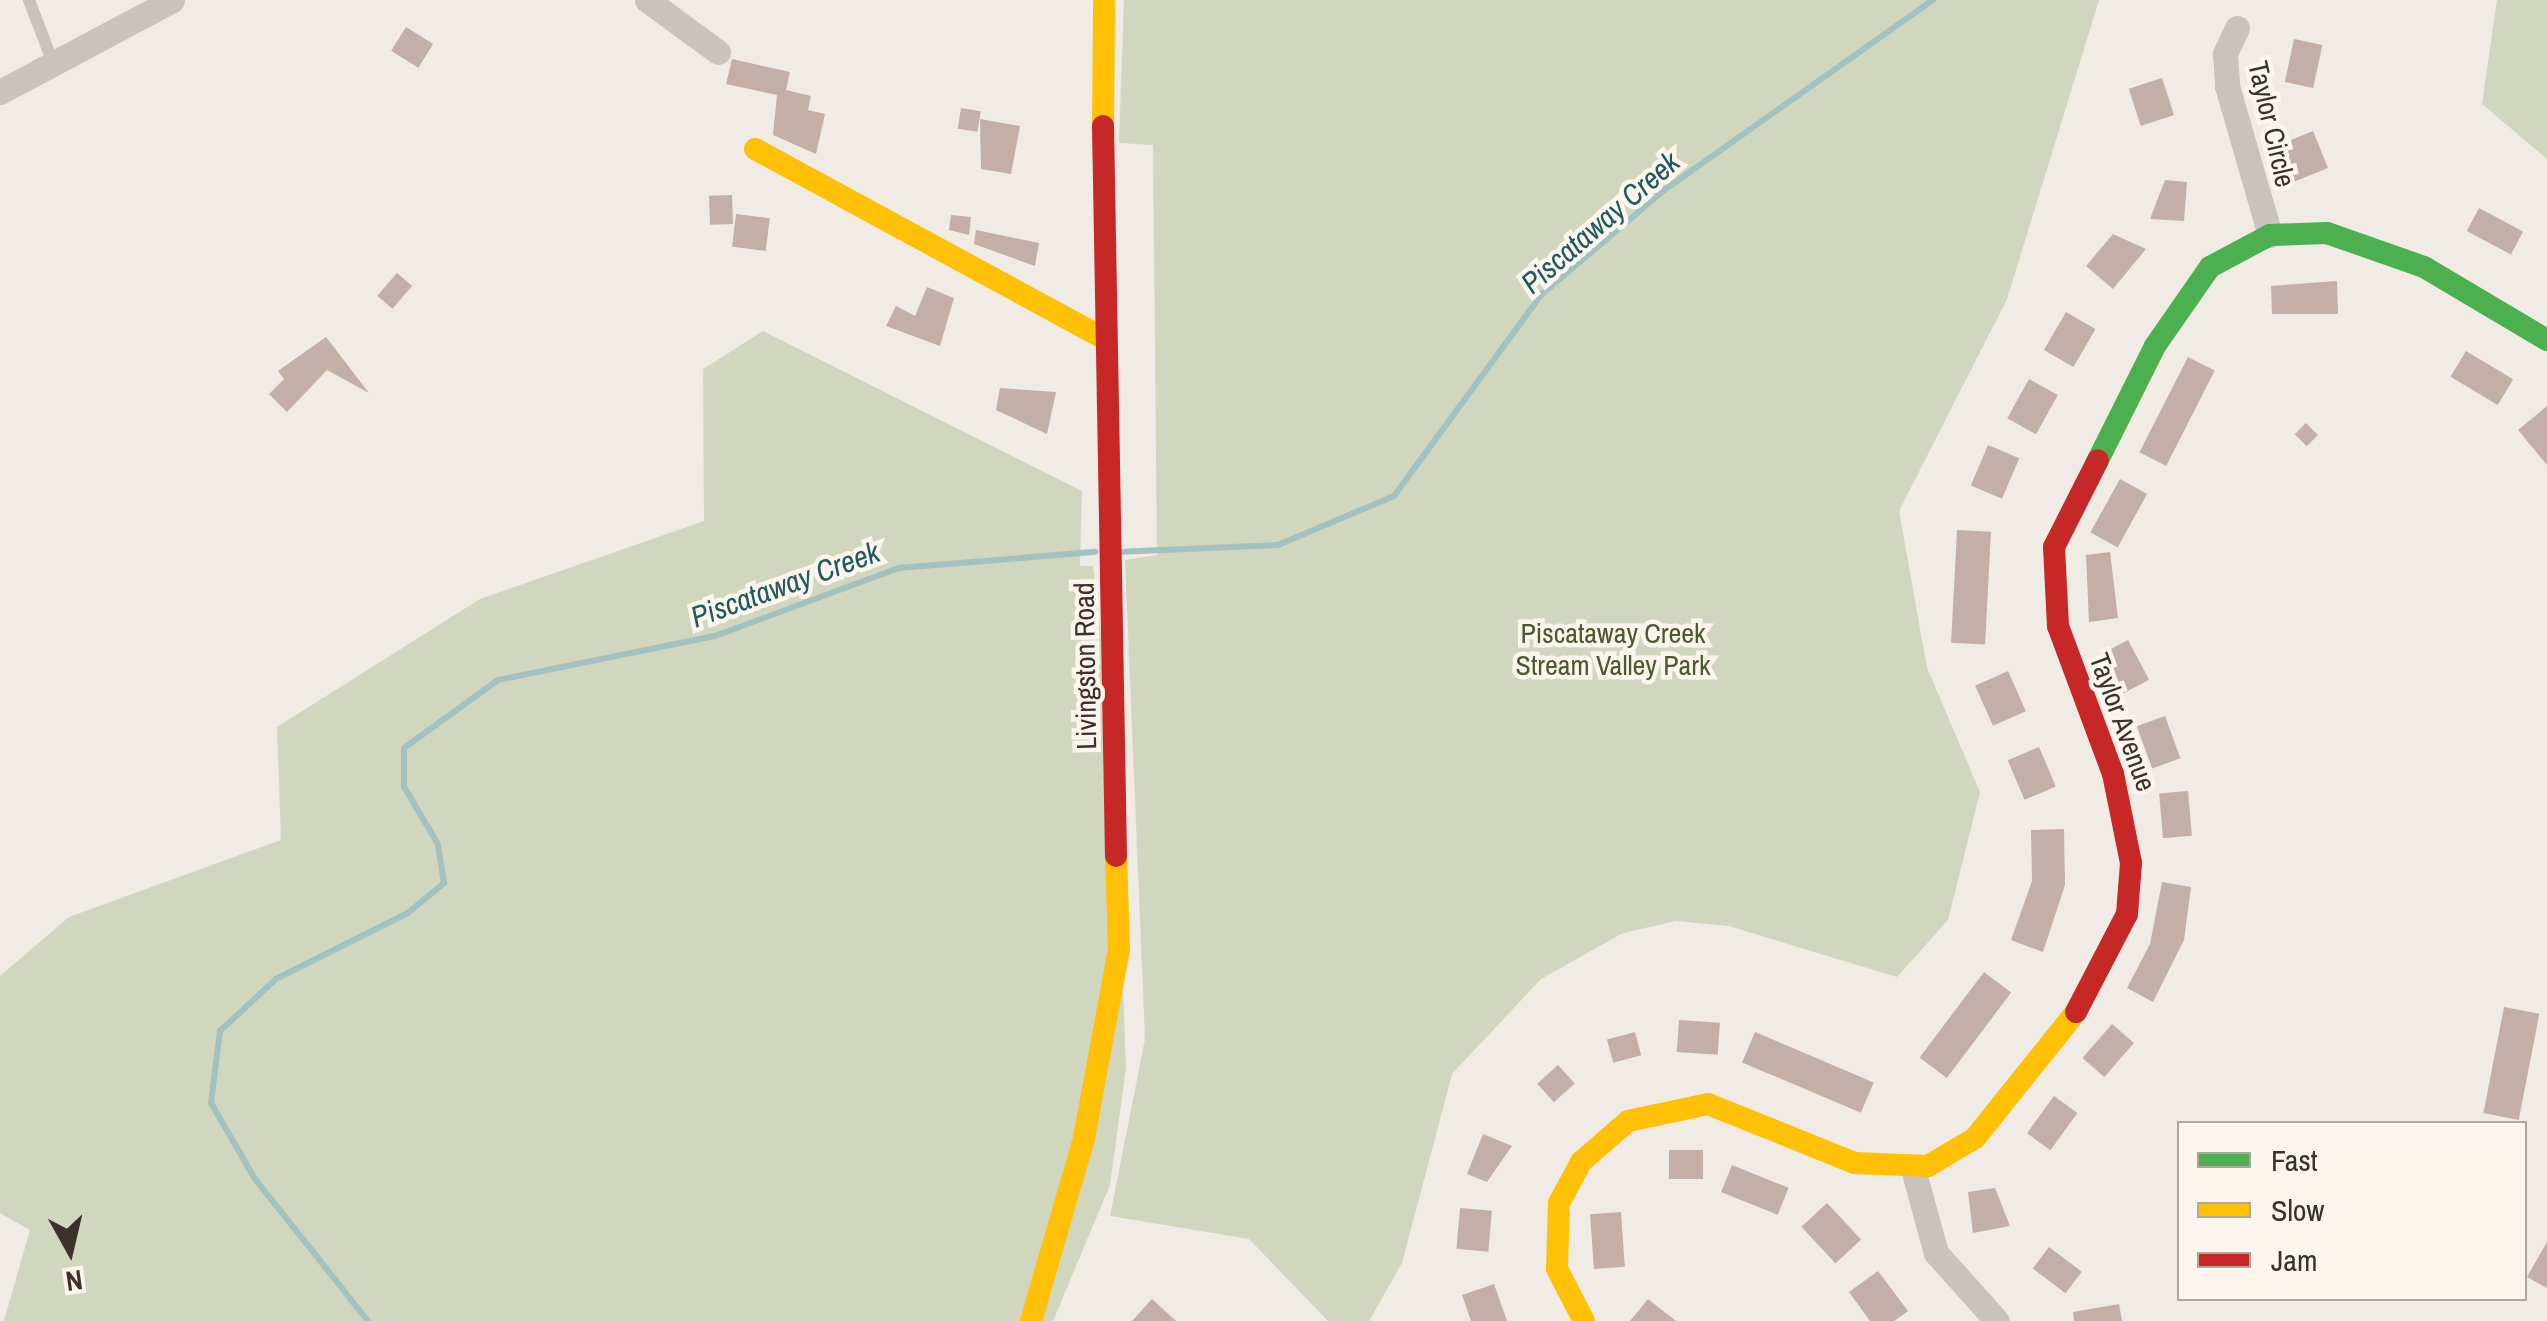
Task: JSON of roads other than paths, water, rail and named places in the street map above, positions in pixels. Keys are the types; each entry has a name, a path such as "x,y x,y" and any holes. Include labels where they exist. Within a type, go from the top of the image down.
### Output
{"street":[{"path":"0,92 172,0"},
{"path":"647,0 718,52"},
{"name":"Livingston Road","path":"1030,1321 1084,1138 1119,949 1112,535 1102,337 1104,0"},
{"name":"Taylor Circle","path":"2237,28 2225,54 2228,86 2270,235"},
{"path":"755,149 1102,337"},
{"name":"Taylor Avenue","path":"1584,1321 1557,1269 1559,1204 1581,1162 1646,1112 1733,1109 1855,1163 1913,1169 1955,1156 1996,1116 2078,1010 2126,914 2127,830 2058,626 2054,547 2175,311 2228,252 2270,235 2327,234 2376,246 2547,340"},
{"path":"1913,1169 1936,1253 1998,1321"}],"lane":[{"path":"30,0 54,63"}],"waterway":[{"name":"Piscataway Creek","path":"1117,552 1278,545 1394,496 1541,295 1663,191 1933,0"},
{"name":"Piscataway Creek","path":"368,1321 255,1179 211,1103 220,1031 276,979 408,913 444,883 438,844 404,787 404,748 498,680 715,636 899,568 1095,552"}],"park label":[{"name":"Piscataway Creek Stream Valley Park","path":"1613,649"}]}
